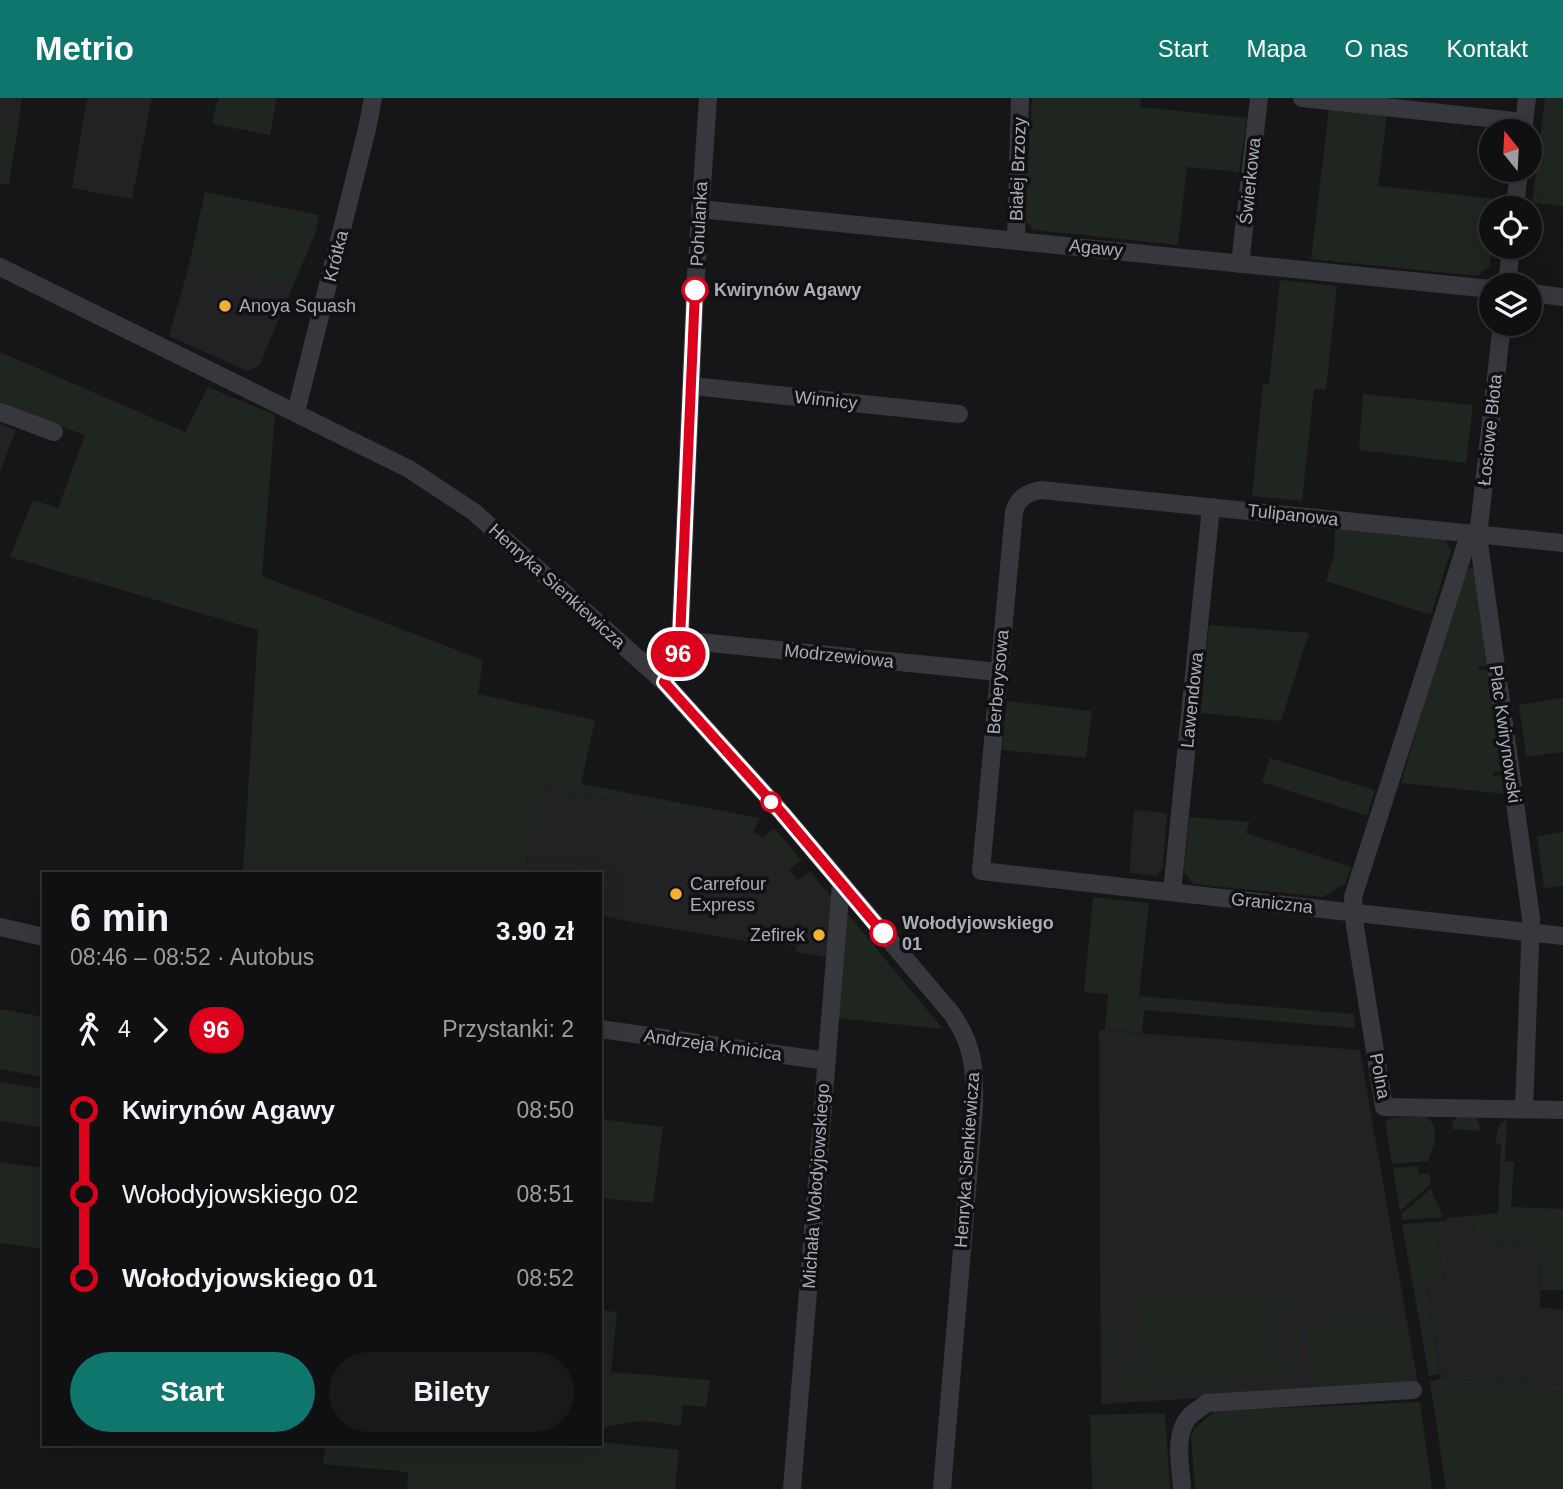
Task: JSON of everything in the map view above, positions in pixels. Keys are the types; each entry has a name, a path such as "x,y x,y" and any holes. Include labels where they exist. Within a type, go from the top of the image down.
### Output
{"street":[{"name":"Krótka","path":"296,412 373,98"},
{"name":"Pohulanka","path":"664,682 675,667 680,640 700,209 708,98"},
{"name":"Białej Brzozy","path":"1016,240 1020,98"},
{"name":"Świerkowa","path":"1241,264 1259,98"},
{"path":"1302,98 1479,120"},
{"path":"1525,119 1527,98"},
{"name":"Agawy","path":"700,209 768,218 1016,240 1479,288"},
{"name":"Henryka Sienkiewicza","path":"0,267 409,469 474,512 664,682 782,813 952,1014 964,1032 975,1074 942,1489"},
{"path":"1542,294 1563,297"},
{"name":"Łosiowe Błota","path":"1474,536 1500,336"},
{"name":"Winnicy","path":"692,386 959,414"},
{"path":"0,412 54,432"},
{"name":"Tulipanowa","path":"1024,495 1041,490 1563,543"},
{"name":"Berberysowa","path":"981,871 1014,512 1024,495"},
{"name":"Lawendowa","path":"1172,892 1211,507"},
{"path":"1354,912 1353,897 1474,536"},
{"name":"Plac Kwirynowski","path":"1474,536 1530,909 1524,1108"},
{"name":"Modrzewiowa","path":"680,640 999,672"},
{"name":"Graniczna","path":"981,871 1563,936"},
{"name":"Michała Wołodyjowskiego","path":"792,1489 841,884"},
{"name":"Polna","path":"1354,912 1384,1107 1563,1110"},
{"path":"0,927 42,937"},
{"name":"Andrzeja Kmicica","path":"602,1028 825,1060"},
{"path":"1182,1489 1180,1444 1183,1426 1189,1416 1206,1403 1413,1390"}],"shaded area":[{"path":"0,98 22,98 18,126 0,124"},
{"path":"87,98 152,98 132,199 72,188"},
{"path":"218,98 277,98 270,135 212,124"},
{"path":"1032,98 1141,98 1140,107 1247,118 1239,172 1187,167 1178,245 1034,230 1024,220"},
{"path":"1545,98 1563,98 1563,206 1542,204 1542,196 1533,196 1535,182 1542,182 1542,122"},
{"path":"1329,109 1387,115 1378,186 1479,197 1479,259 1490,259 1490,266 1477,276 1311,259"},
{"path":"0,124 18,126 9,185 0,183"},
{"path":"205,192 319,215 316,232 293,286 189,265"},
{"path":"189,265 293,286 259,366 247,371 169,336"},
{"path":"1280,280 1337,286 1326,390 1314,389 1302,501 1252,496 1263,384 1269,384"},
{"path":"0,352 185,432 208,387 275,415 262,576 483,660 478,694 595,720 581,784 760,818 753,832 734,823 542,787 525,872 243,872 258,630 10,557 33,500 58,508 85,435 0,405"},
{"path":"1363,394 1473,405 1466,463 1359,450"},
{"path":"0,424 16,430 0,472"},
{"path":"1335,528 1445,539 1451,551 1431,615 1326,581 1334,555"},
{"path":"1473,567 1477,571 1489,665 1479,667 1478,671 1490,669 1503,772 1493,772 1493,776 1503,775 1506,794 1401,783 1464,570"},
{"path":"1209,625 1309,633 1281,721 1200,713"},
{"path":"1563,698 1563,752 1526,757 1519,705"},
{"path":"1007,701 1092,711 1086,758 1002,750"},
{"path":"1270,758 1375,790 1367,816 1262,782"},
{"path":"541,787 734,823 763,837 797,880 810,871 835,901 830,957 796,952 796,946 766,941 765,945 602,916 602,872 525,872"},
{"path":"1134,810 1167,813 1163,867 1157,876 1129,873"},
{"path":"1189,817 1250,822 1246,833 1351,867 1345,884 1323,897 1193,884 1184,872"},
{"path":"774,828 801,860 789,870 763,837"},
{"path":"1563,832 1563,886 1544,888 1537,836"},
{"path":"1093,897 1149,903 1139,996 1354,1014 1355,1028 1144,1010 1142,1033 1105,1030 1108,994 1084,992"},
{"path":"847,913 943,1029 836,1018"},
{"path":"0,1009 42,1017 42,1077 0,1069"},
{"path":"1099,1030 1360,1050 1418,1385 1101,1404"},
{"path":"0,1082 42,1089 42,1128 0,1121"},
{"path":"1426,1116 1435,1131 1428,1161 1392,1164 1385,1122 1391,1118"},
{"path":"1459,1116 1477,1117 1481,1131 1452,1129 1453,1121"},
{"path":"602,1119 663,1127 653,1203 602,1198"},
{"path":"1507,1120 1505,1161 1514,1162 1511,1207 1563,1209 1563,1290 1541,1290 1543,1242 1475,1239 1471,1216 1498,1213 1501,1144 1496,1143 1499,1127"},
{"path":"0,1162 42,1168 42,1249 0,1243"},
{"path":"1418,1166 1419,1174 1429,1173 1431,1184 1400,1211 1393,1168"},
{"path":"1431,1189 1442,1217 1402,1220 1401,1214"},
{"path":"1471,1216 1475,1239 1543,1242 1540,1308 1563,1309 1563,1386 1441,1379 1425,1278 1443,1277 1435,1222"},
{"path":"1435,1222 1443,1278 1425,1279 1440,1374 1429,1376 1402,1224"},
{"path":"1267,1290 1280,1296 1290,1303 1301,1322 1300,1345 1287,1367 1288,1378 1118,1390 1117,1370 1108,1343 1111,1325 1121,1310 1145,1297","holes":["1272,1300 1289,1312 1295,1331 1290,1350 1276,1366","1137,1308 1141,1373 1141,1374 1124,1360 1118,1342 1122,1324"]},
{"path":"602,1310 617,1312 611,1372 710,1380 706,1407 683,1405 681,1426 623,1423 602,1428"},
{"path":"1395,1317 1404,1322 1406,1375 1399,1382 1311,1384 1306,1329 1312,1322"},
{"path":"1441,1379 1563,1386 1563,1489 1446,1489 1430,1382"},
{"path":"1420,1402 1432,1489 1195,1489 1191,1437 1194,1429 1215,1411"},
{"path":"1165,1413 1170,1489 1092,1489 1090,1415"},
{"path":"602,1442 679,1450 675,1489 407,1489 408,1472 323,1464 325,1449 333,1446 602,1446"}],"bus line":[{"name":"96","path":"695,290 680,640 675,667 664,682 782,813 883,933"}],"place":[{"name":"Kwirynów Agawy","path":"695,290"},
{"name":"Anoya Squash","path":"225,306"},
{"name":"Carrefour Express","path":"676,894"},
{"name":"Wołodyjowskiego 01","path":"883,933"},
{"name":"Zefirek","path":"819,935"}]}
